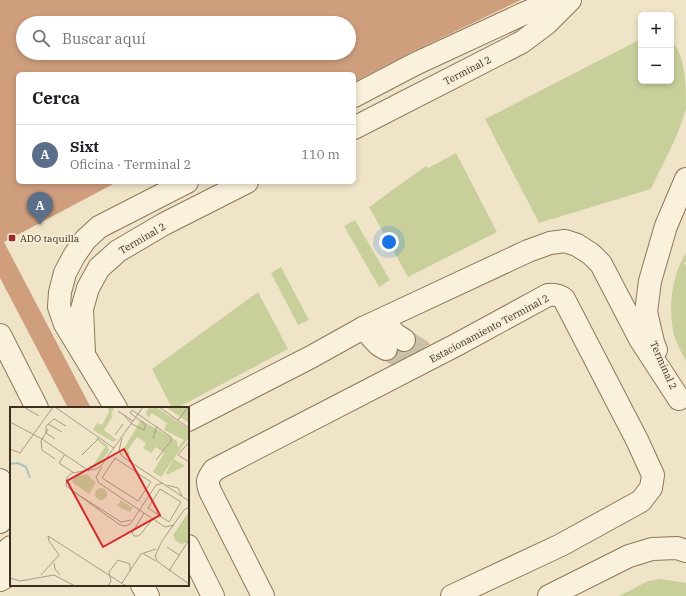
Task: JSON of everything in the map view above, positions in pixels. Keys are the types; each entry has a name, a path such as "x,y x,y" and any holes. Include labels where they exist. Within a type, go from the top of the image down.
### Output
{"street":[{"path":"356,96 396,74 548,3 566,0"},
{"name":"Terminal 2","path":"358,125 522,42 546,24 570,0"},
{"path":"358,125 396,74"},
{"path":"356,97 406,101"},
{"name":"Terminal 2","path":"683,405 653,342 646,312 650,281 666,226 686,179"},
{"name":"Terminal 2","path":"115,407 65,324 59,307 60,292 65,273 85,240 99,227 183,184"},
{"name":"Terminal 2","path":"84,354 82,309 88,288 99,268 118,251 164,224 243,184"},
{"path":"666,226 686,216"},
{"path":"189,419 372,324 528,251 550,243 565,242 577,245 591,254 601,264 640,339 683,405"},
{"name":"Estacionamiento Terminal 2","path":"263,596 210,491 207,483 208,478 214,470 421,360 548,295 554,294 560,296 564,300 637,440 652,475 651,488 641,501 549,551 452,596"},
{"path":"372,324 396,335 395,345"},
{"path":"0,335 36,407"},
{"path":"0,480 10,500 9,511 0,522"},
{"path":"0,522 10,517"},
{"path":"0,558 10,548"},
{"path":"189,548 213,596"},
{"path":"549,596 629,556 652,549 677,548 686,551"},
{"path":"0,580 10,575"},
{"path":"143,586 148,596"}],"green space":[{"path":"638,41 638,84 674,84 674,45 680,54 685,81 686,108 675,139 651,189 539,223 485,119"},
{"path":"456,153 497,232 408,277 369,207 426,166 428,168"},
{"path":"355,220 390,280 379,287 344,226"},
{"path":"686,253 686,262 684,263 686,266 686,361 674,335 671,304 674,282"},
{"path":"281,267 309,320 298,325 271,273"},
{"path":"258,292 288,349 179,407 171,407 152,369"},
{"path":"660,579 686,583 686,596 619,596 648,581"}],"building":[{"path":"0,0 521,0 410,53 356,81 356,72 16,72 16,184 113,184 4,242 90,407 67,407 0,278"},
{"path":"416,337 430,344 394,363 390,360 397,356 398,351 410,351 415,346"}],"tunnel":[{"path":"404,340 427,354"},
{"path":"386,349 409,362"}],"place":[{"name":"Sixt","path":"40,225"},
{"name":"ADO taquilla","path":"12,238"}]}
